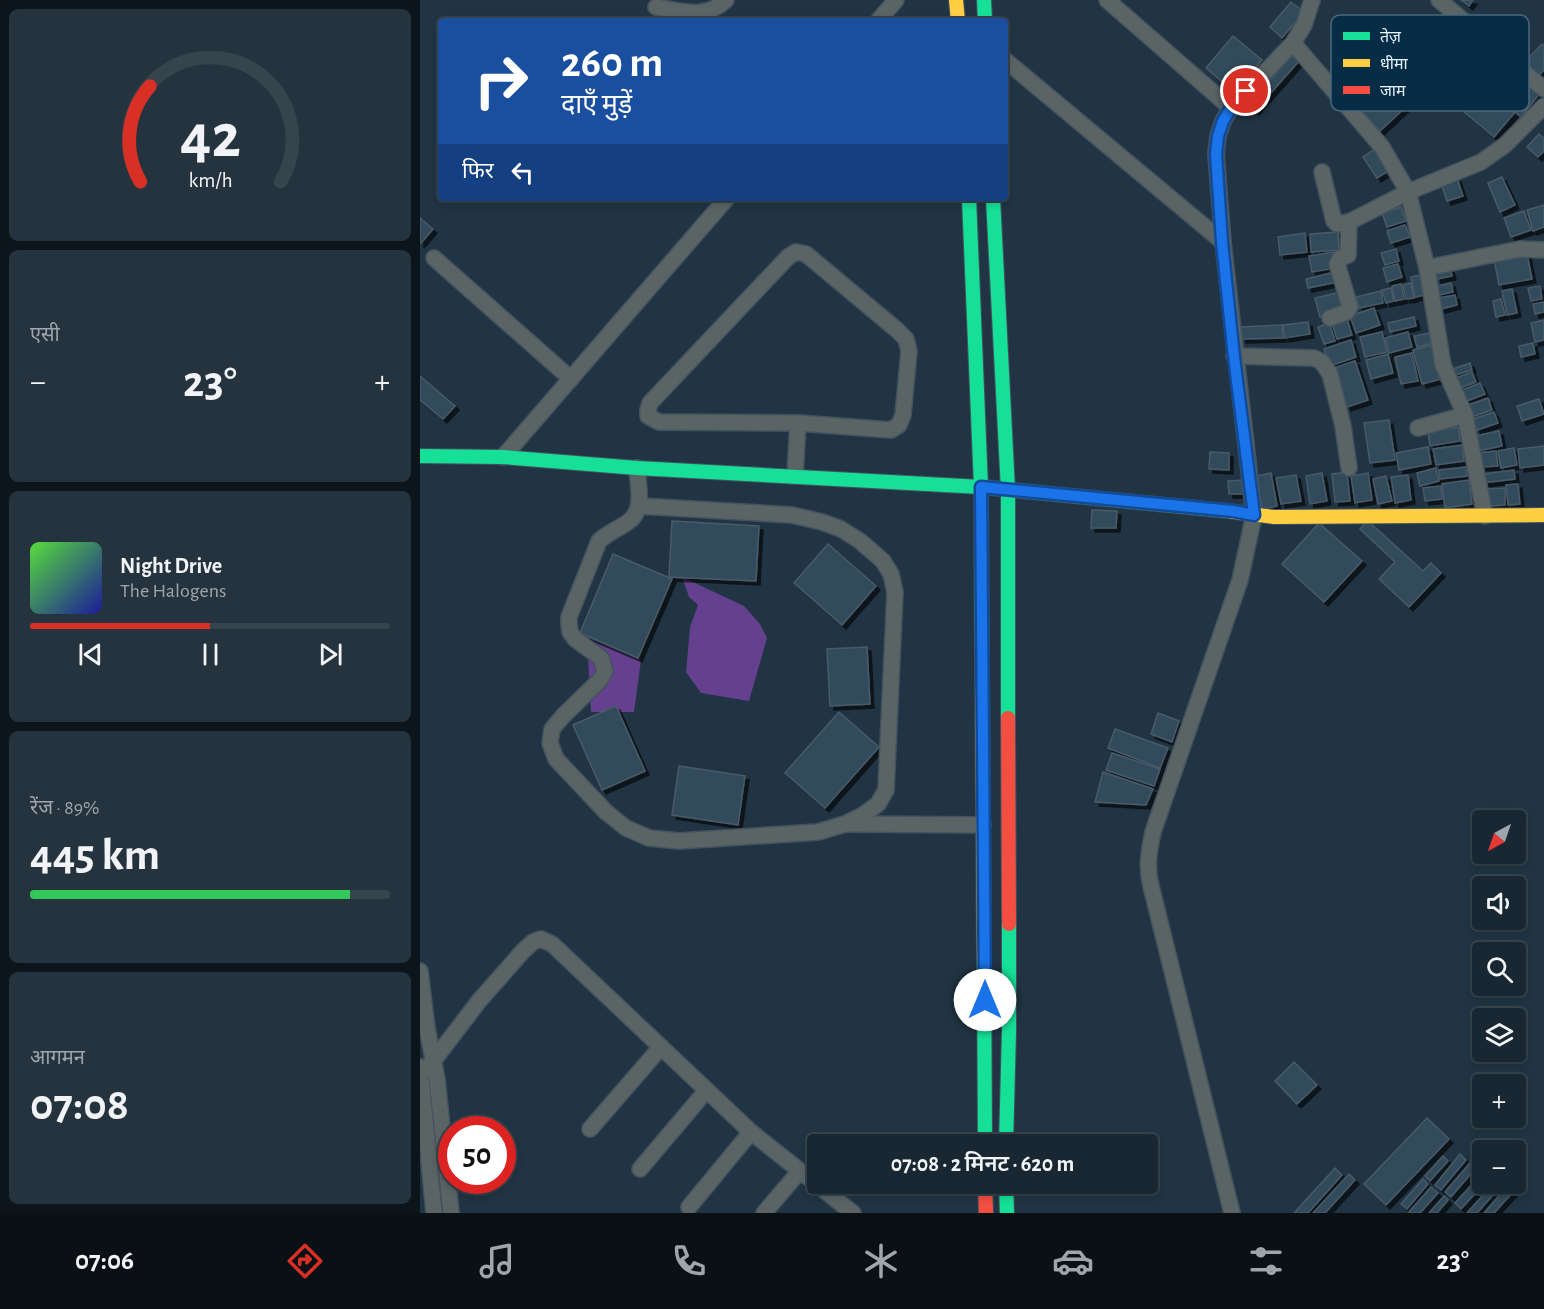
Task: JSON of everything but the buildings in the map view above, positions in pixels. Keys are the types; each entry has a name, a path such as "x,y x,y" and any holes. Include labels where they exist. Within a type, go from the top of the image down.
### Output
{"main road":[{"path":"956,0 958,18"},
{"path":"984,0 985,18"},
{"path":"969,201 981,487 985,1134"},
{"path":"993,201 1008,490 1009,1031 1006,1134"},
{"path":"420,456 503,457 637,468 981,487 1274,517 1544,515"},
{"path":"986,1194 986,1213"},
{"path":"1006,1194 1007,1213"}],"street":[{"path":"653,4 694,14 713,11 726,0"},
{"path":"881,18 896,0"},
{"path":"1107,0 1231,108"},
{"path":"1232,1213 1151,886 1148,860 1153,832 1240,580 1254,515 1234,357 1216,154 1221,128 1231,108 1293,43 1304,25 1312,0"},
{"path":"1439,0 1457,15"},
{"path":"653,4 666,18"},
{"path":"1293,43 1331,87"},
{"path":"1008,63 1222,242"},
{"path":"1529,76 1544,89"},
{"path":"1322,172 1334,220 1337,224 1349,222 1408,192 1493,154 1544,106"},
{"path":"1351,111 1382,147 1408,192 1427,268 1443,365 1465,415 1485,516"},
{"path":"503,457 724,201"},
{"path":"1330,318 1347,312 1350,307 1337,264 1340,258 1348,255 1349,222"},
{"path":"1427,268 1520,249 1543,248"},
{"path":"796,252 806,254 897,330 906,339 909,351 903,415 899,425 891,430 798,423 659,422 648,416 650,404 788,257 796,252"},
{"path":"434,258 571,380"},
{"path":"1234,357 1314,358 1322,362 1330,374 1349,468"},
{"path":"1418,428 1465,415"},
{"path":"795,476 798,423"},
{"path":"637,468 640,506 630,521 599,541 569,617 570,632 575,639 601,658 605,671 600,681 552,729 550,743 556,759 606,812 626,828 649,838 679,841 818,832 845,824 878,804 886,790 895,592 891,574 883,561 861,541 841,529 792,515 640,506"},
{"path":"845,824 983,825"},
{"path":"451,1213 424,1069 523,951 533,942 541,939 552,944 751,1132 853,1213"},
{"path":"420,971 434,1213"},
{"path":"590,1129 661,1047"},
{"path":"640,1169 706,1091"},
{"path":"688,1208 751,1132"},
{"path":"764,1213 799,1172"}],"shaded area":[{"path":"682,577 744,606 760,624 767,638 749,701 701,693 686,672 690,627 698,605 689,597"},
{"path":"587,638 641,660 634,712 591,712"}],"traffic: fast":[{"path":"984,0 985,18"},
{"path":"969,201 981,487 982,656"},
{"path":"993,201 1008,490 1008,718"},
{"path":"420,456 503,457 637,468 981,487 1228,511"},
{"path":"1006,1134 1009,924"},
{"path":"984,960 985,1134"},
{"path":"1006,1194 1007,1213"}],"traffic: slow":[{"path":"956,0 958,18"},
{"path":"1228,511 1274,517 1544,515"},
{"path":"982,656 984,960"}],"traffic: jam":[{"path":"1008,718 1009,924"},
{"path":"985,1194 986,1213"}],"route":[{"path":"985,1000 981,487 1233,511 1254,515 1234,357 1216,154 1223,121 1246,91"}]}
